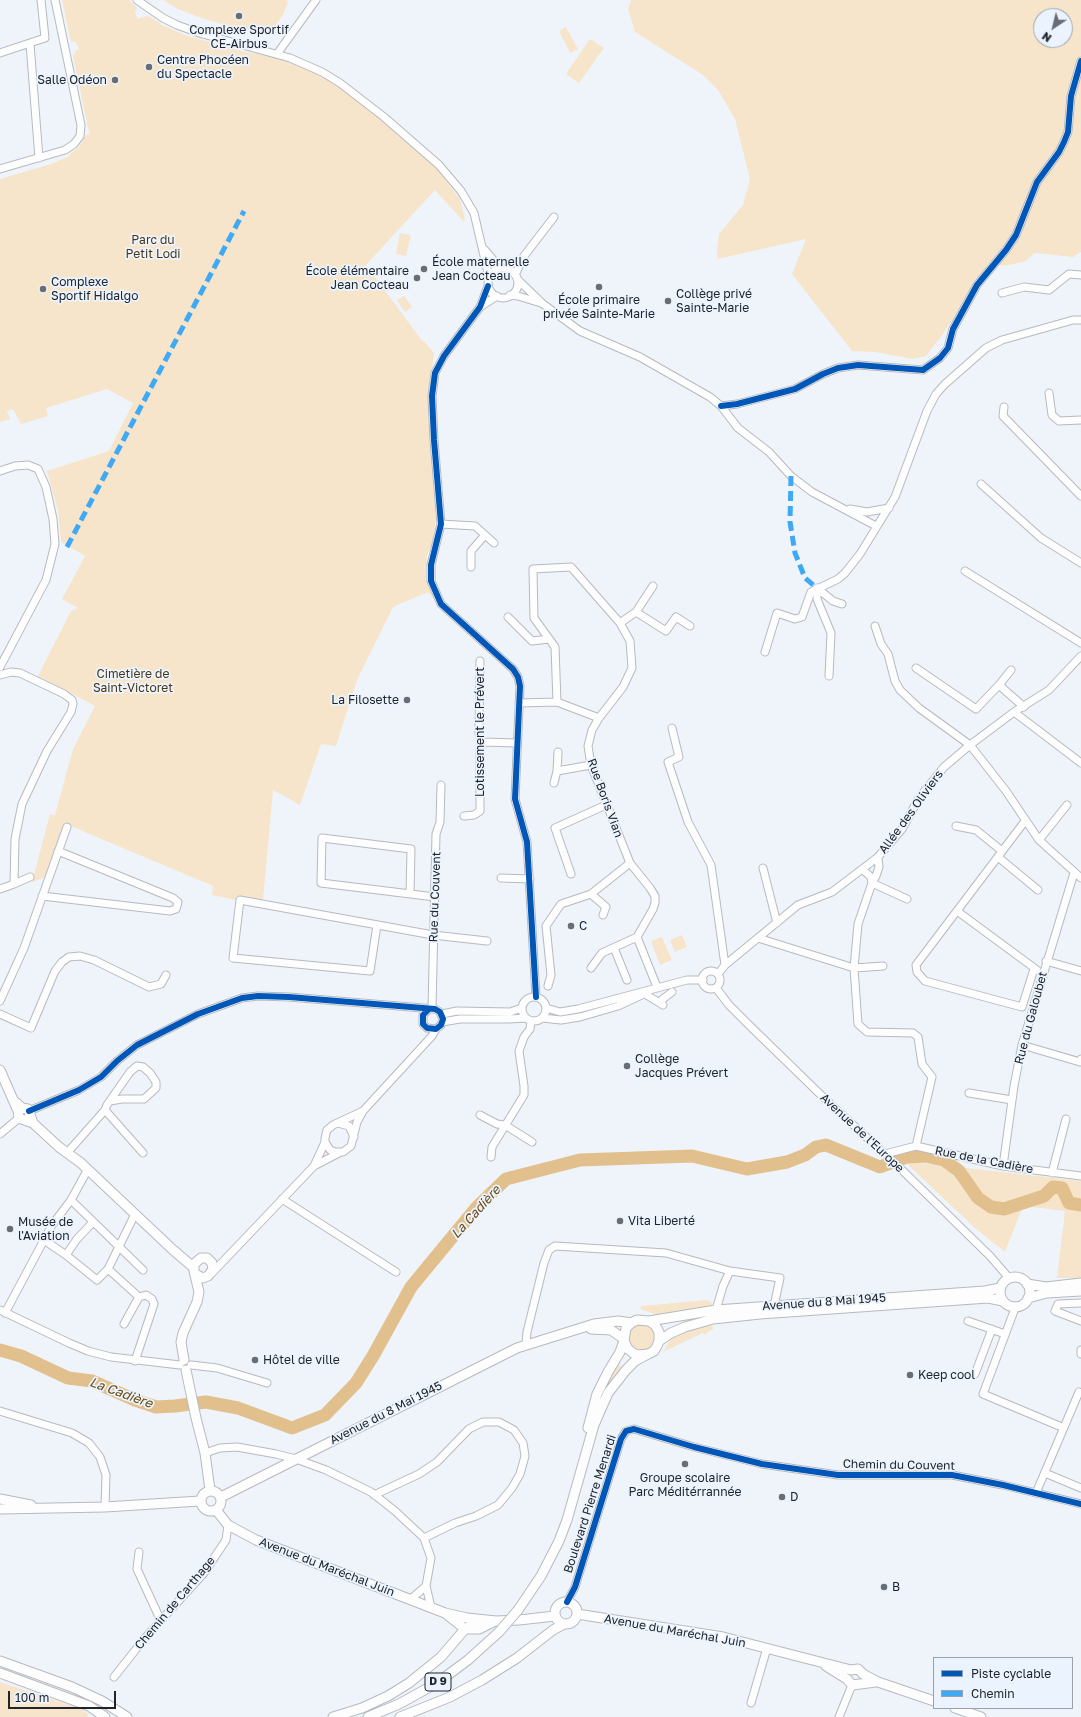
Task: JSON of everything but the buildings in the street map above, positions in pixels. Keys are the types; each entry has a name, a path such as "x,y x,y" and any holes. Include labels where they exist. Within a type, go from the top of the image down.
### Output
{"main road":[{"path":"0,1070 14,1101 25,1115 67,1153 88,1169 135,1214 195,1267 200,1277 209,1275"},
{"path":"195,1267 204,1258 210,1260 213,1266 209,1275 199,1288"},
{"path":"195,1267 199,1288 197,1302 181,1342 191,1396 205,1453 210,1490"},
{"path":"1028,1298 1029,1289 1027,1284 1021,1278 1008,1278 1000,1288 1003,1301 1006,1304 1014,1306 1022,1304 1028,1298 1047,1294 1081,1291"},
{"path":"1027,1284 1046,1286 1081,1283"},
{"name":"Avenue du 8 Mai 1945","path":"649,1321 716,1310 985,1291 1000,1288"},
{"name":"Avenue du 8 Mai 1945","path":"659,1341 671,1333 713,1320 760,1314 980,1299 1003,1301"},
{"path":"637,1320 649,1321 659,1332 659,1341 654,1350 648,1354 638,1355 628,1349 624,1340 624,1332 631,1323 637,1320"},
{"path":"555,1336 609,1321 631,1323"},
{"path":"555,1336 599,1328 611,1330 624,1340"},
{"name":"Avenue du 8 Mai 1945","path":"221,1497 475,1368 526,1344 555,1336"},
{"name":"D 9","path":"577,1482 591,1414 597,1394 620,1352 624,1340"},
{"name":"D 9","path":"368,1717 399,1704 437,1683 468,1660 499,1632 518,1610 541,1576 559,1541 567,1520 594,1425 608,1393 635,1361 648,1354"},
{"path":"210,1490 216,1492 221,1497 220,1505 216,1510 206,1510 201,1505 200,1501 203,1493 210,1490"},
{"path":"0,1499 56,1509"},
{"path":"0,1509 56,1509 200,1501"},
{"name":"Avenue du Maréchal Juin","path":"216,1510 228,1525 256,1540 445,1612 480,1620 519,1620 555,1616"},
{"path":"400,1717 450,1697 482,1680 517,1658 553,1630 564,1624 572,1622 576,1614 573,1605 567,1602 557,1606 555,1616 564,1624"},
{"name":"Avenue du Maréchal Juin","path":"445,1612 462,1632 480,1629 496,1620"},
{"name":"Avenue du Maréchal Juin","path":"576,1614 723,1637 852,1670 848,1674 855,1680"},
{"path":"333,1717 362,1708 388,1696 409,1683 441,1657 462,1632 480,1620"},
{"path":"0,1661 72,1687 102,1701 127,1717"},
{"name":"Avenue du Maréchal Juin","path":"820,1662 855,1680"},
{"path":"0,1673 89,1706 105,1717"},
{"path":"0,1677 35,1686"},
{"path":"855,1680 878,1682 933,1701"},
{"path":"958,1709 981,1717"}],"street":[{"path":"0,54 45,38 41,0"},
{"path":"0,169 70,147 77,141 81,131 75,92 55,0"},
{"path":"137,0 163,18 177,25 199,33 277,54 307,65 340,83 384,117 439,165 454,182 469,203 478,225 489,277 488,286 480,307 444,356 435,373 432,396 440,524 431,565 431,581 441,604 512,669 518,677 520,686 520,703 515,799 528,842 536,997"},
{"path":"277,54 316,0"},
{"path":"30,44 39,158"},
{"path":"721,406 737,404 795,389 838,368 858,365 923,370 940,358 948,348 953,329 977,285 1006,250 1016,235 1037,182 1059,152 1064,142 1068,132 1071,96 1081,61"},
{"path":"510,296 516,288 516,277 524,256 554,216"},
{"path":"481,244 488,256 516,277 543,304 563,320 586,334 647,361 700,390 721,406 738,428 769,452 791,476 812,492 876,526"},
{"path":"489,277 495,270 506,269 524,256"},
{"path":"1002,293 1024,287 1049,290 1069,274 1081,276"},
{"path":"488,286 490,290 501,298 518,296 543,304"},
{"path":"480,307 497,296"},
{"path":"765,652 777,614 795,619 802,617 811,592 828,584 845,573 860,554 876,526 889,508 901,483 914,442 927,411 936,394 944,384 986,348 1002,340 1073,320 1081,320"},
{"path":"1049,393 1052,415 1059,422 1081,420"},
{"path":"1004,407 1003,416 1081,496"},
{"path":"0,471 15,466 28,465 38,469 46,487 52,513 55,544 46,580 0,667"},
{"path":"981,484 1041,538 1081,563"},
{"path":"844,508 867,512 889,508"},
{"path":"440,524 474,526 494,544"},
{"path":"471,567 471,551 485,535"},
{"name":"Rue Boris Vian","path":"549,639 534,618 533,569 571,566 620,623 630,641 632,668 624,688 599,718 592,730 588,746 591,765 630,864 655,896 653,909 637,937"},
{"path":"965,571 1081,643"},
{"path":"620,623 636,612 653,586"},
{"path":"817,588 833,601 842,604"},
{"path":"817,588 817,599 831,633 829,676"},
{"path":"636,612 666,631 676,617 690,626"},
{"path":"508,617 532,641 549,639 555,647 557,702"},
{"path":"875,626 881,644 888,654 895,681 900,690 919,708 970,745 1006,791 1039,840 1081,878"},
{"name":"Allée des Oliviers","path":"718,974 725,965 798,904 832,892 878,856 902,829 919,798 944,767 970,745 1019,709 1049,690 1081,656"},
{"name":"Lotissement le Prévert","path":"464,816 474,816 480,811 480,750 482,742 479,733 480,661"},
{"path":"916,668 976,709 1011,670"},
{"path":"0,675 11,672 20,673 64,694 72,700 73,704 71,712 47,751 22,804 15,839 14,884"},
{"path":"999,685 1019,709 1081,763"},
{"path":"520,703 557,702 599,718"},
{"path":"1019,709 1081,757"},
{"path":"672,728 679,757 668,762 688,822 710,865 725,965"},
{"path":"482,742 517,743"},
{"path":"554,783 557,771 558,752"},
{"path":"557,771 591,765"},
{"name":"Rue du Couvent","path":"431,1009 436,834 440,822 441,785"},
{"path":"572,874 555,828 606,805"},
{"path":"1039,840 1067,805"},
{"path":"1025,820 916,965 917,972 925,981 1022,1006 1034,969"},
{"path":"956,826 976,830 1038,890"},
{"path":"0,1001 24,948 67,827"},
{"path":"410,894 411,849 322,838 321,883 410,894 435,897"},
{"path":"42,896 170,911 176,909 178,902 173,898 58,851"},
{"path":"878,856 879,867 858,924 854,968 858,1024 866,1032 913,1033 918,1037 922,1064 932,1077 916,1146"},
{"path":"548,986 551,975 546,926 561,904 591,894 630,864"},
{"path":"763,868 776,922"},
{"path":"862,869 871,877 872,883"},
{"name":"Rue du Galoubet","path":"1003,1166 1012,1100 1022,1045 1074,873"},
{"path":"0,889 30,877"},
{"path":"501,878 530,879"},
{"path":"872,883 907,899"},
{"path":"591,894 606,907 603,915"},
{"path":"377,925 370,971 233,958 240,900 433,935 486,941"},
{"path":"957,911 1034,969 1043,972"},
{"path":"591,968 602,953 637,937 657,987"},
{"path":"758,938 854,968 883,966"},
{"path":"614,948 627,980"},
{"path":"0,1014 31,1028 55,971 62,962 69,958 80,956 94,960 149,987 161,984 166,975"},
{"path":"1046,962 1081,971"},
{"path":"710,972 718,974 720,981 716,988 711,989 706,987 703,980 705,975 710,972"},
{"path":"546,1008 560,1012 578,1009 668,984 687,980 703,980"},
{"path":"645,994 661,1004 673,993 668,984"},
{"path":"442,1018 535,1021 542,1018 561,1020 580,1017 618,1006 657,987"},
{"name":"Avenue de l'Europe","path":"716,988 749,1025 823,1097 903,1171 990,1256 1008,1278"},
{"path":"0,1134 25,1115 79,1090 101,1077 117,1061 137,1046 205,1012 242,998 258,996 289,997 431,1009 438,1010 442,1018"},
{"path":"491,1157 492,1148 524,1095 519,1051 524,1038 530,1029 528,1020 522,1008 523,1004 528,998 536,997 543,1000 546,1008 542,1018"},
{"path":"413,1008 422,1018"},
{"path":"325,1142 330,1150 339,1152 344,1152 351,1146 357,1122 363,1111 432,1036 442,1018 457,1011 510,1012 522,1008"},
{"path":"431,1009 424,1012 422,1018 423,1024 427,1028 436,1028"},
{"path":"424,1045 427,1028"},
{"path":"1022,1045 1080,1062 1081,1059"},
{"path":"67,1153 105,1110 110,1101 130,1072 137,1066 143,1067 150,1073 156,1082 156,1088 144,1098 122,1098 110,1101"},
{"path":"969,1093 1012,1100"},
{"path":"105,1110 143,1153"},
{"path":"314,1166 325,1142 324,1138 327,1130 337,1123 363,1111"},
{"path":"480,1114 497,1124 506,1125 532,1142"},
{"path":"1052,1173 1066,1119"},
{"path":"337,1123 348,1126 354,1137"},
{"name":"Rue de la Cadière","path":"886,1155 916,1146 1003,1166 1081,1176"},
{"path":"209,1275 314,1166 339,1152"},
{"path":"88,1169 71,1200 52,1225 3,1311 69,1344 88,1351 135,1361 217,1368 267,1383"},
{"path":"282,1199 396,1272"},
{"path":"71,1200 143,1270"},
{"path":"44,1240 97,1280 108,1269 135,1214"},
{"path":"66,1256 77,1239 93,1222"},
{"path":"526,1344 527,1332 544,1263 550,1250 555,1246 666,1253 730,1271 780,1278 774,1306"},
{"path":"210,1260 221,1262"},
{"path":"108,1269 139,1297 150,1297 154,1304 135,1361"},
{"path":"716,1310 723,1286 730,1271"},
{"path":"124,1324 139,1297"},
{"path":"1081,1303 1058,1304 1055,1310 1081,1321"},
{"path":"1014,1306 1014,1312 983,1394 1064,1428"},
{"path":"968,1321 1005,1334"},
{"path":"975,1374 992,1329"},
{"path":"1036,1493 1079,1392"},
{"path":"0,1411 72,1433 89,1444 100,1457 106,1474 105,1507"},
{"path":"374,1494 419,1474 437,1462 469,1429 483,1422 498,1422 514,1430 523,1443 525,1456 520,1474 512,1488 498,1505 424,1538"},
{"name":"Boulevard Pierre Menardi","path":"567,1602 575,1587 621,1439 626,1432 634,1429 694,1447 762,1464"},
{"path":"205,1453 220,1448 237,1448 261,1451 296,1459 326,1470 374,1494 424,1538 431,1558 426,1586 431,1607"},
{"name":"Chemin du Couvent","path":"762,1464 838,1475 952,1476 1003,1485 1081,1504"},
{"path":"1044,1473 1081,1488"},
{"name":"Chemin de Carthage","path":"114,1677 204,1573 226,1540 228,1525"},
{"path":"139,1552 137,1569 161,1621"},
{"path":"411,1599 426,1586"},
{"path":"751,1703 767,1648"},
{"path":"839,1717 855,1680"}],"green space":[{"path":"62,0 129,0 137,8 135,13 138,19 146,16 150,17 162,25 185,35 246,52 271,56 302,67 332,82 364,105 423,155 445,176 444,178 460,199 465,219 464,222 435,190 366,265 423,342 424,341 434,353 429,399 436,519 433,540 427,556 426,577 433,599 428,592 393,607 357,680 336,746 321,744 300,805 273,790 263,900 237,896 236,900 212,895 213,886 66,824 46,877 32,882 50,814 55,815 73,749 95,706 38,676 71,611 78,608 62,599 85,556 61,542 58,511 47,471 109,451 133,403 107,389 46,408 48,416 21,424 13,409 7,411 10,419 0,422 0,179 51,164 70,156 70,154 80,146 84,136 90,134 73,56 76,50 79,49 76,42 71,41"},
{"name":"Complexe Sportif CE-Airbus","path":"163,0 287,0 288,2 283,15 274,27 264,32 258,32 225,25 198,17 178,9"},
{"path":"631,0 1081,0 1081,252 1073,257 1035,253 1026,261 1005,266 989,263 941,337 926,356 913,359 875,352 852,351 792,274 806,239 718,259 717,251 719,234 743,205 750,179 735,119 718,90 703,75 635,32 628,9"},
{"path":"566,27 578,49 570,53 559,31"},
{"path":"590,39 604,48 579,83 566,74"},
{"path":"400,233 411,235 406,256 396,254"},
{"path":"404,296 412,307 405,312 397,300"},
{"path":"682,935 687,947 675,952 670,940"},
{"path":"662,937 672,960 660,965 651,941"},
{"path":"904,1161 1081,1181 1081,1278 1057,1278 1065,1211 1023,1206 1005,1252 976,1229"},
{"path":"707,1300 712,1303 711,1306 661,1316 640,1309 641,1306"},
{"path":"641,1324 650,1328 654,1337 650,1346 641,1350 632,1346 628,1337 632,1328"},
{"path":"709,1324 713,1327 713,1329 704,1335 703,1333 663,1352 669,1342 676,1336"},
{"path":"617,1363 623,1368 596,1407"},
{"path":"0,1682 78,1708 89,1714 87,1717 0,1717"}],"waterway":[{"name":"La Cadière","path":"0,1350 21,1356 68,1378 92,1381 135,1400 156,1407 206,1402 238,1408 292,1428 325,1415 356,1383 373,1356 411,1287 477,1207 506,1179 580,1160 692,1156 747,1169 787,1162 805,1155 816,1147 826,1145 880,1167 907,1157 925,1156 944,1160 959,1171 978,1198 991,1207 1004,1209 1044,1196 1053,1187 1062,1188 1069,1203 1081,1205"}],"marked path":[{"path":"67,547 244,211"},
{"path":"791,476 790,522 795,553 805,578 817,588"}],"cycle path":[{"path":"721,406 737,404 795,389 838,368 858,365 923,370 940,358 948,348 953,329 977,285 1006,250 1016,235 1037,182 1059,152 1064,142 1068,132 1071,96 1081,61"},
{"path":"488,286 480,307 444,356 435,373 432,396 441,524 431,565 431,581 441,604 513,669 518,677 520,686 515,799 527,842 536,997"},
{"path":"29,1111 79,1090 101,1077 117,1061 137,1045 198,1014 242,998 258,996 289,997 435,1009 440,1012 443,1019 441,1025 436,1029 427,1028 423,1024 423,1015 429,1009"},
{"path":"567,1602 575,1587 621,1439 626,1431 634,1429 694,1447 762,1464 838,1475 952,1475 1003,1485 1081,1504"}],"place":[{"name":"Complexe Sportif CE-Airbus","path":"239,16"},
{"name":"Centre Phocéen du Spectacle","path":"149,67"},
{"name":"Salle Odéon","path":"115,80"},
{"name":"École maternelle Jean Cocteau","path":"424,269"},
{"name":"École élémentaire Jean Cocteau","path":"417,278"},
{"name":"École primaire privée Sainte-Marie","path":"599,287"},
{"name":"Complexe Sportif Hidalgo","path":"43,289"},
{"name":"Collège privé Sainte-Marie","path":"668,301"},
{"name":"La Filosette","path":"407,700"},
{"name":"C","path":"571,926"},
{"name":"Collège Jacques Prévert","path":"627,1066"},
{"name":"Vita Liberté","path":"620,1221"},
{"name":"Musée de l'Aviation","path":"10,1229"},
{"name":"Hôtel de ville","path":"255,1360"},
{"name":"Keep cool","path":"910,1375"},
{"name":"Groupe scolaire Parc Méditérrannée","path":"685,1464"},
{"name":"D","path":"782,1497"},
{"name":"B","path":"884,1587"}],"park label":[{"name":"Parc du Petit Lodi","path":"153,247"},
{"name":"Cimetière de Saint-Victoret","path":"133,681"}]}
